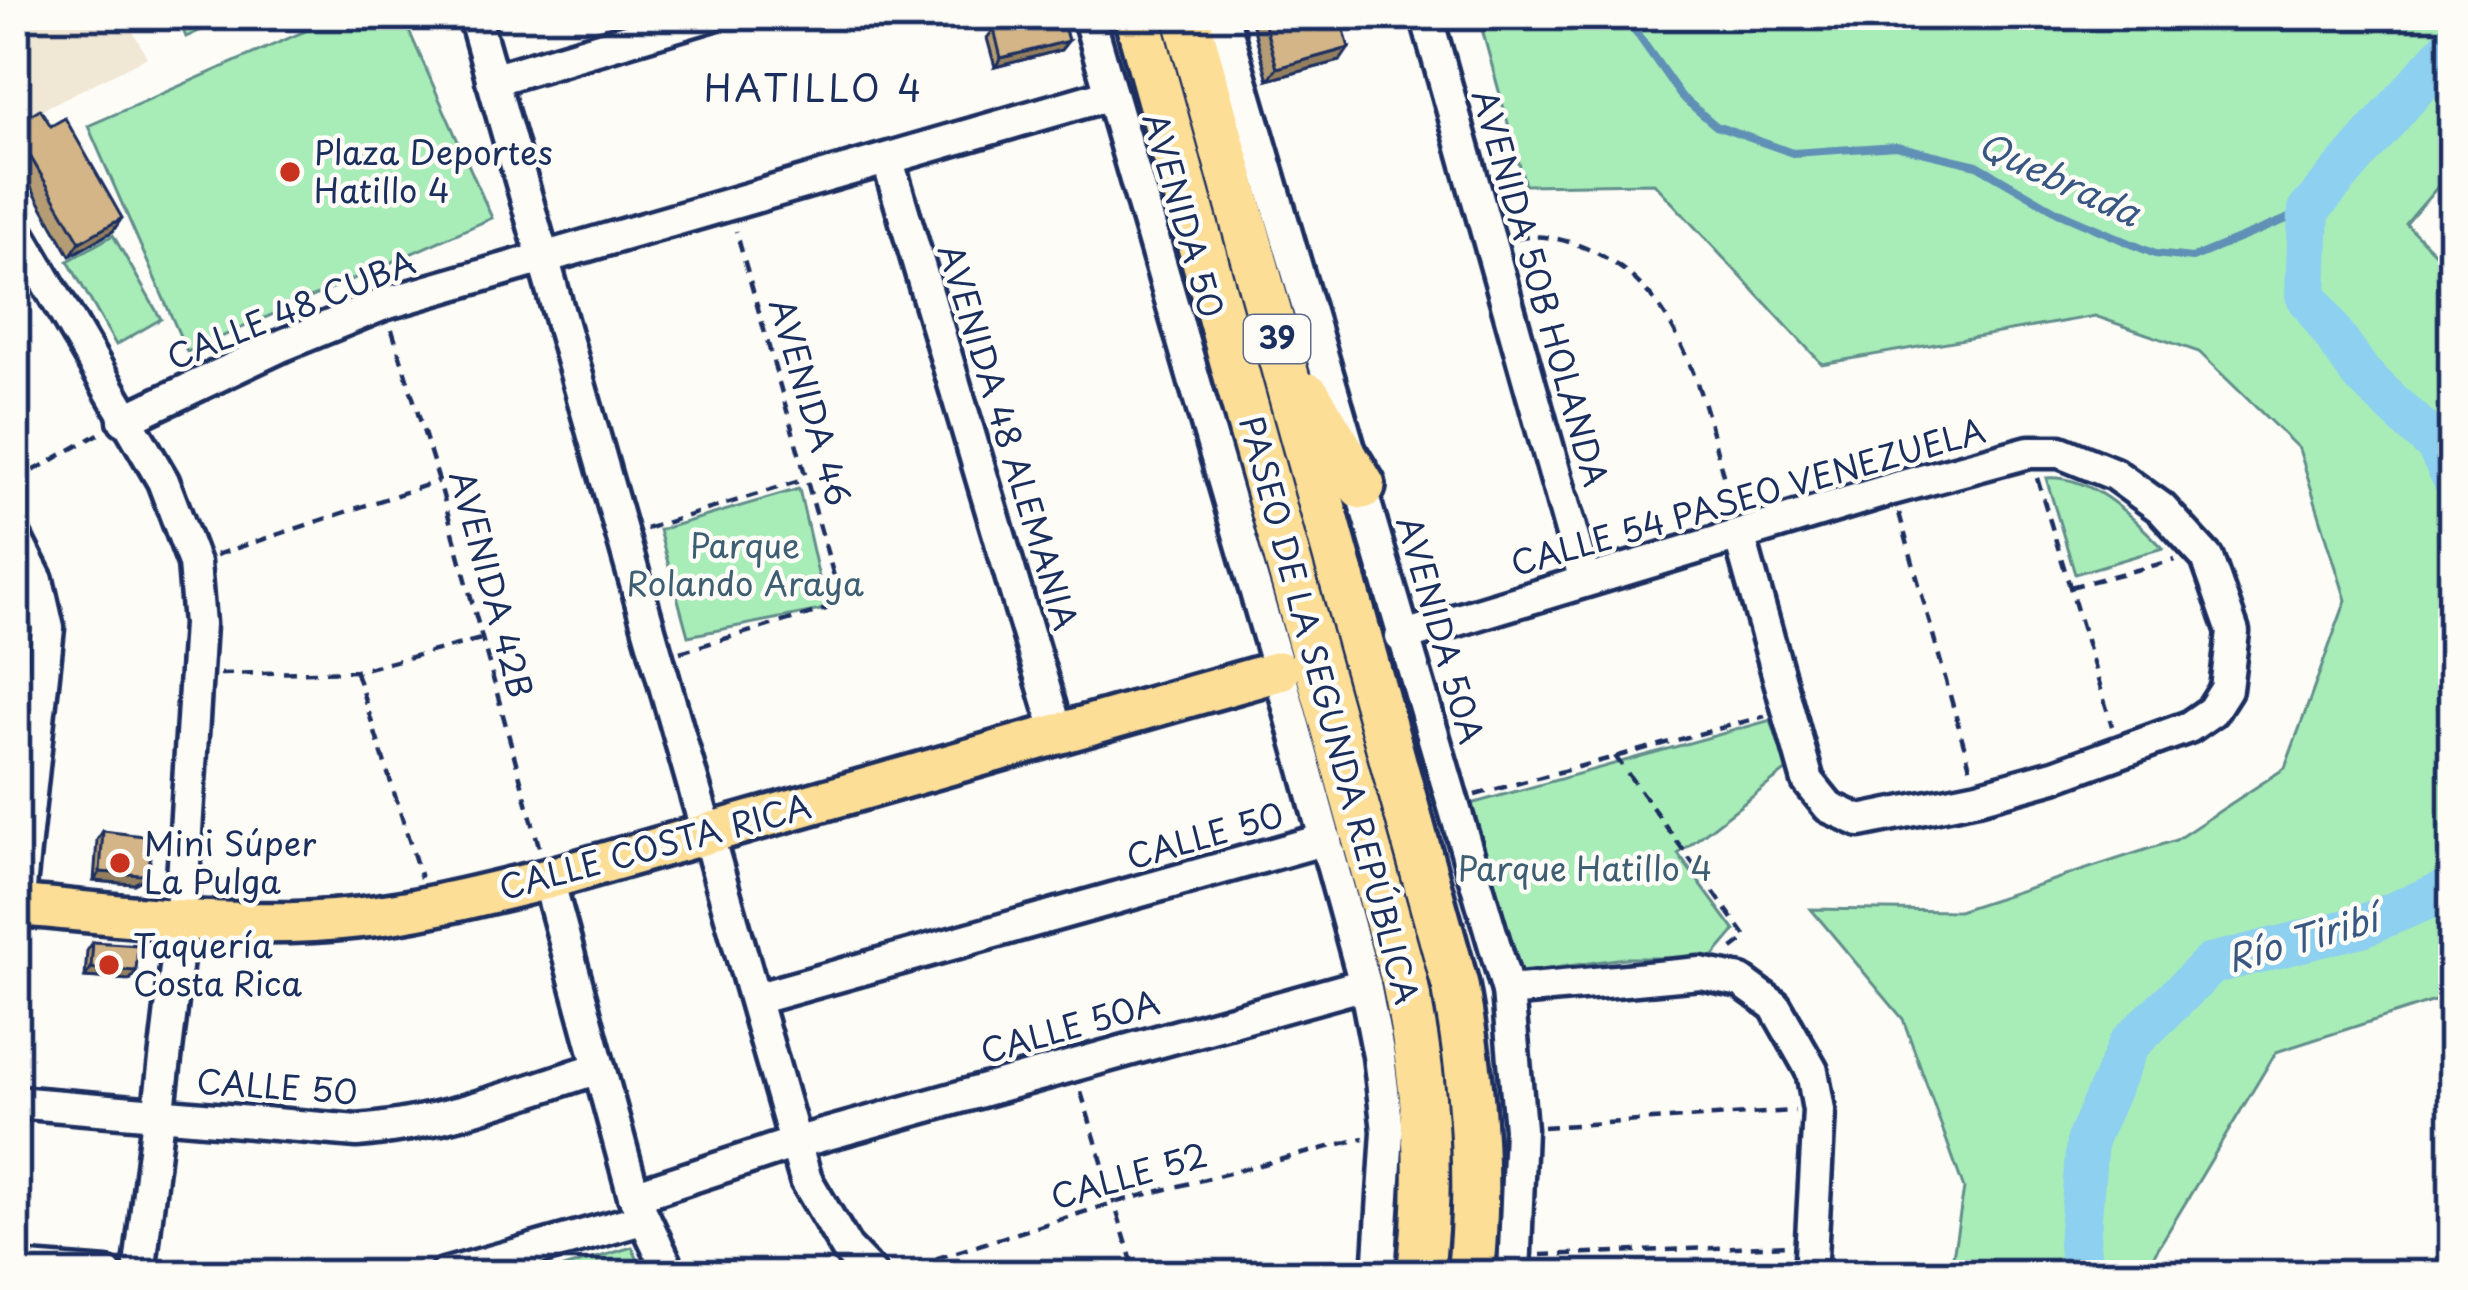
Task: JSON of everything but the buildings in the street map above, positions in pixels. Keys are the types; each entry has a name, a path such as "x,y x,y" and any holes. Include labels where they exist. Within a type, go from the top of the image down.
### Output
{"highway":[{"name":"PASEO DE LA SEGUNDA REPÚBLICA","path":"1137,15 1404,979 1427,1121 1428,1210 1420,1275"},
{"name":"PASEO DE LA SEGUNDA REPÚBLICA","path":"1197,19 1279,346 1454,985 1465,1039 1474,1212 1470,1275"},
{"path":"1279,346 1362,486"}],"main road":[{"name":"CALLE COSTA RICA","path":"16,905 181,919 297,922 430,907 548,879 1279,671"}],"street":[{"path":"474,15 806,1180 824,1216 872,1275"},
{"path":"492,80 711,15"},
{"name":"AVENIDA 50","path":"1088,15 1365,984 1388,1131 1379,1275"},
{"name":"AVENIDA 50B HOLANDA","path":"1426,15 1585,581"},
{"name":"AVENIDA 50A","path":"1197,19 1362,486 1508,991 1520,1129 1516,1266"},
{"name":"CALLE 48 CUBA","path":"124,420 283,345 384,304 1111,94"},
{"name":"AVENIDA 48 ALEMANIA","path":"889,161 1058,734"},
{"path":"15,229 163,481 194,563 200,624 181,919 139,1275"},
{"name":"CALLE 54 PASEO VENEZUELA","path":"1402,637 2030,452 2060,452 2114,474 2161,508 2202,553"},
{"path":"15,537 38,580 48,628 16,905"},
{"path":"1740,538 1808,781 1828,807 1860,821 1978,797 2120,754 2189,727 2212,711 2226,688 2233,632 2202,553"},
{"name":"CALLE 50","path":"755,999 1326,839"},
{"path":"548,879 638,1208 671,1275"},
{"path":"1508,991 1700,973 1741,981 1775,1006 1813,1071 1819,1110 1811,1260"},
{"name":"CALLE 50A","path":"444,1275 638,1208 795,1143 1365,984"},
{"name":"CALLE 50","path":"15,1102 357,1131 393,1128 599,1068"},
{"path":"15,1268 107,1275"}],"path":[{"name":"AVENIDA 46","path":"658,659 826,609 837,587 729,207"},
{"path":"1490,245 1532,235 1571,242 1609,259 1642,284 1670,321 1692,365 1740,538"},
{"name":"AVENIDA 42B","path":"384,304 439,481 548,879"},
{"path":"15,481 124,420"},
{"path":"2030,452 2120,754"},
{"path":"623,536 807,479"},
{"path":"194,563 439,481"},
{"path":"1892,489 1978,797"},
{"path":"2070,586 2202,553"},
{"path":"196,674 356,670 481,639"},
{"path":"356,670 430,907"},
{"path":"1453,801 1788,710"},
{"path":"1615,756 1747,938"},
{"path":"1072,1063 1136,1275"},
{"path":"1520,1129 1819,1110"},
{"name":"CALLE 52","path":"885,1275 1113,1203 1388,1131"},
{"path":"1516,1266 1811,1260"}],"shaded area":[{"path":"15,15 124,15 147,57 15,123"}],"green space":[{"path":"177,15 234,15 186,37"},
{"name":"Plaza Deportes Hatillo 4","path":"342,15 402,15 492,218 187,352 88,126"},
{"path":"1478,15 2453,15 2453,169 2406,224 2453,271 2453,995 2276,1052 2154,1255 2158,1275 1950,1275 1964,1189 1903,1019 1811,909 1958,911 2176,840 2285,768 2346,600 2299,449 2199,352 2095,316 1822,364 1654,183 1525,185"},
{"path":"113,235 161,319 116,345 68,261"},
{"path":"2046,478 2095,490 2163,548 2075,574"},
{"name":"Parque Rolando Araya","path":"799,489 826,609 688,636 659,530"},
{"name":"Parque Hatillo 4","path":"1771,720 1787,770 1678,854 1735,931 1712,958 1624,958 1513,974 1467,805"},
{"path":"632,1247 645,1275 540,1275"}],"waterway":[{"name":"Quebrada","path":"1614,15 1631,25 1681,96 1716,126 1793,153 1896,146 1977,165 2058,212 2155,254 2192,258 2309,210"},
{"name":"Río Tiribí","path":"2453,44 2309,210 2306,295 2361,374 2436,445 2453,478"},
{"name":"Río Tiribí","path":"2082,1275 2079,1244 2087,1140 2129,1044 2211,964 2362,926 2453,888"}],"place":[{"name":"Plaza Deportes Hatillo 4","path":"290,172"},
{"name":"Mini Súper La Pulga","path":"120,863"},
{"name":"Taquería Costa Rica","path":"109,965"}],"district":[{"name":"HATILLO 4","path":"814,89"}]}
